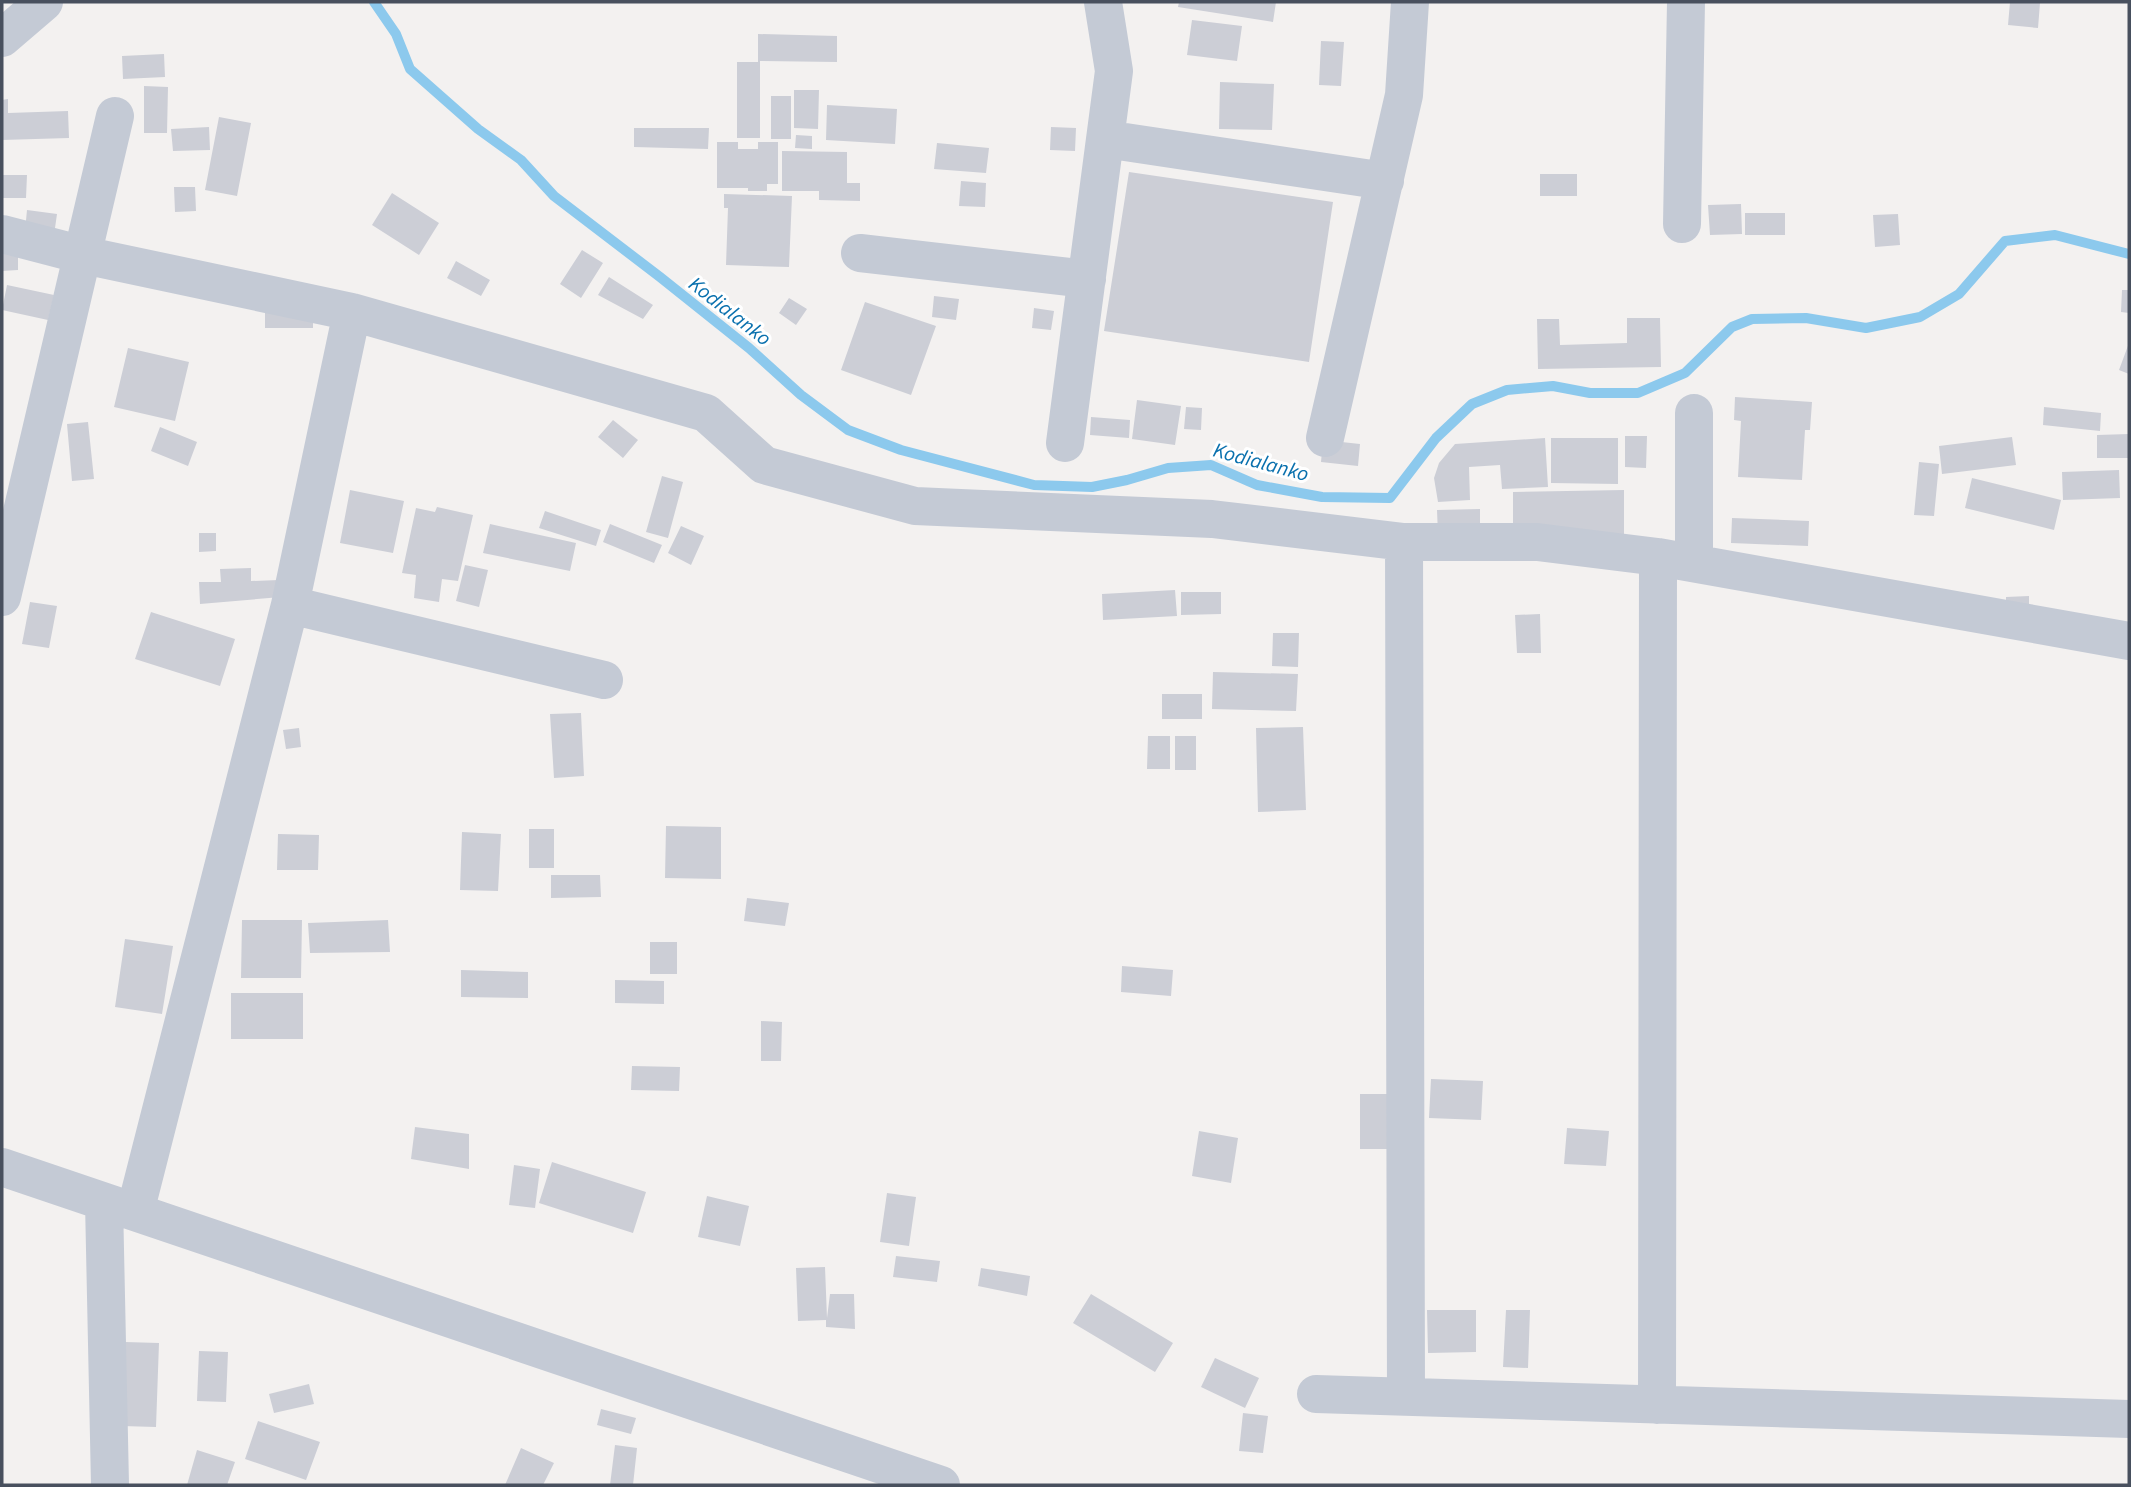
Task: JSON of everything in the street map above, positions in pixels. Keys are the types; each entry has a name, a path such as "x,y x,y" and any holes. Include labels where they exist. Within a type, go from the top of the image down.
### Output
{"street":[{"path":"2,38 44,2"},
{"path":"1065,443 1114,71 1102,2"},
{"path":"1325,438 1404,95 1410,2"},
{"path":"1682,224 1686,2"},
{"path":"2,597 115,116"},
{"path":"1105,139 1385,181"},
{"path":"2,234 83,255 352,312 706,413 764,465 915,506 1212,519 1404,542 1537,542 1676,560 2129,641"},
{"path":"860,253 1087,279"},
{"path":"110,1485 120,1207 290,605 352,312"},
{"path":"1657,1405 1676,560 1694,413"},
{"path":"1404,542 1406,1396"},
{"path":"290,605 604,680"},
{"path":"2,1167 942,1485"},
{"path":"1316,1394 2129,1419"}],"building":[{"path":"1179,2 1276,2 1273,22 1178,7"},
{"path":"2010,2 2040,3 2038,28 2008,25"},
{"path":"1192,20 1242,26 1237,61 1187,55"},
{"path":"758,34 837,36 837,62 760,61 760,138 737,138 737,62 758,62"},
{"path":"1321,41 1344,42 1341,86 1319,85"},
{"path":"164,54 165,77 123,79 122,56"},
{"path":"1220,82 1274,84 1272,130 1219,129"},
{"path":"144,86 168,87 167,133 144,133"},
{"path":"794,90 819,90 818,129 794,128"},
{"path":"771,96 791,96 791,139 771,139"},
{"path":"8,99 8,113 68,111 69,138 2,140 2,100"},
{"path":"827,105 897,109 895,144 826,140"},
{"path":"219,117 251,123 237,196 205,190"},
{"path":"209,127 210,150 173,151 171,129"},
{"path":"1051,127 1076,128 1075,151 1050,150"},
{"path":"634,128 709,128 708,149 634,147"},
{"path":"796,135 812,136 812,149 795,148"},
{"path":"717,142 738,142 738,149 758,149 758,142 778,142 778,184 767,184 767,191 717,188"},
{"path":"937,143 989,148 986,173 934,169"},
{"path":"782,151 847,152 847,183 860,183 860,201 819,200 819,191 782,191"},
{"path":"1129,172 1333,202 1309,362 1104,331"},
{"path":"1540,174 1577,174 1577,196 1540,196"},
{"path":"2,175 27,175 26,198 2,198"},
{"path":"961,181 986,183 985,207 959,206"},
{"path":"174,187 195,187 196,211 175,212"},
{"path":"392,193 439,223 419,255 372,225"},
{"path":"724,194 792,196 789,267 726,265 728,208 724,208"},
{"path":"1741,204 1742,234 1710,235 1708,205"},
{"path":"27,210 57,214 54,235 25,231"},
{"path":"1745,213 1785,213 1785,235 1745,235"},
{"path":"1898,214 1900,245 1875,247 1873,215"},
{"path":"18,249 18,270 2,271 2,250"},
{"path":"582,250 603,263 581,298 560,284"},
{"path":"456,261 490,280 481,296 447,278"},
{"path":"609,277 653,305 643,319 598,295"},
{"path":"7,285 54,295 48,320 2,310"},
{"path":"2122,290 2129,290 2129,313 2121,312"},
{"path":"934,296 959,299 956,320 932,317"},
{"path":"789,298 807,309 796,325 779,313"},
{"path":"865,302 936,326 911,395 841,370"},
{"path":"1034,308 1054,311 1051,330 1032,328"},
{"path":"265,310 313,310 313,328 265,328"},
{"path":"1627,318 1660,318 1661,367 1538,369 1537,319 1559,319 1560,345 1627,343"},
{"path":"2129,343 2129,374 2119,370"},
{"path":"128,348 189,362 175,421 114,407"},
{"path":"1735,397 1812,402 1810,430 1805,430 1802,480 1738,477 1741,421 1734,420"},
{"path":"1137,400 1181,406 1175,445 1132,439"},
{"path":"1186,407 1202,408 1201,430 1184,429"},
{"path":"2044,407 2101,413 2100,431 2043,425"},
{"path":"1091,417 1130,420 1129,438 1090,435"},
{"path":"613,420 638,440 623,458 598,437"},
{"path":"88,422 94,479 72,481 67,424"},
{"path":"160,427 197,442 188,466 151,451"},
{"path":"2129,434 2129,458 2097,458 2097,435"},
{"path":"1625,436 1647,436 1646,468 1625,467"},
{"path":"2012,437 2016,465 1942,474 1939,446"},
{"path":"1545,438 1548,487 1502,489 1500,465 1469,467 1470,500 1438,502 1434,478 1439,463 1455,444"},
{"path":"1551,438 1618,438 1618,484 1551,483"},
{"path":"1323,440 1360,444 1358,466 1321,462"},
{"path":"1919,462 1939,464 1934,516 1914,515"},
{"path":"2119,470 2120,498 2063,500 2062,472"},
{"path":"662,476 683,482 668,538 646,532"},
{"path":"1972,478 2061,500 2054,530 1965,508"},
{"path":"350,490 404,501 393,553 340,543"},
{"path":"1624,490 1624,538 1513,540 1513,492"},
{"path":"437,507 473,515 458,581 442,579 439,602 414,598 416,575 402,573 416,508 435,512"},
{"path":"1480,509 1480,534 1438,535 1437,510"},
{"path":"545,511 601,530 596,546 539,528"},
{"path":"1732,518 1809,521 1808,546 1731,543"},
{"path":"490,524 576,543 570,571 483,553"},
{"path":"610,524 662,545 654,563 603,542"},
{"path":"681,526 704,536 691,565 668,553"},
{"path":"199,533 216,533 216,551 199,552"},
{"path":"465,565 488,570 479,607 456,601"},
{"path":"251,568 251,581 279,580 281,597 200,604 199,582 221,582 220,569"},
{"path":"1175,590 1177,616 1103,620 1102,594"},
{"path":"1181,592 1221,592 1221,614 1181,615"},
{"path":"2029,596 2029,619 2006,619 2006,597"},
{"path":"30,602 57,606 49,648 22,644"},
{"path":"151,612 235,639 220,686 135,659"},
{"path":"1540,614 1541,653 1517,653 1515,615"},
{"path":"1273,633 1299,633 1298,667 1272,666"},
{"path":"1213,672 1298,674 1296,711 1212,709"},
{"path":"1162,694 1202,694 1202,719 1162,719"},
{"path":"581,713 584,776 554,778 550,714"},
{"path":"1303,727 1306,810 1258,812 1256,728"},
{"path":"299,728 301,747 286,749 283,730"},
{"path":"1148,736 1170,736 1170,769 1147,769"},
{"path":"1175,736 1196,736 1196,770 1175,770"},
{"path":"666,826 721,827 721,879 665,878"},
{"path":"529,829 554,829 554,868 529,868"},
{"path":"462,832 501,834 498,891 460,890"},
{"path":"278,834 319,835 318,870 277,870"},
{"path":"551,875 600,875 601,897 551,898"},
{"path":"747,898 789,903 785,926 744,921"},
{"path":"242,920 302,920 301,978 241,978"},
{"path":"388,920 390,952 310,953 308,923"},
{"path":"125,939 173,946 162,1014 115,1007"},
{"path":"650,942 677,942 677,974 650,974"},
{"path":"1122,966 1173,970 1171,996 1121,992"},
{"path":"461,970 528,972 528,998 461,997"},
{"path":"615,980 664,981 664,1004 615,1003"},
{"path":"231,993 303,993 303,1039 231,1039"},
{"path":"761,1021 782,1022 781,1061 761,1061"},
{"path":"632,1066 680,1067 679,1091 631,1090"},
{"path":"1431,1079 1483,1081 1481,1120 1429,1118"},
{"path":"1360,1094 1398,1094 1398,1149 1360,1149"},
{"path":"415,1127 469,1134 469,1169 411,1159"},
{"path":"1567,1128 1609,1131 1606,1166 1564,1164"},
{"path":"1199,1131 1238,1138 1231,1183 1192,1176"},
{"path":"552,1162 646,1192 633,1233 539,1203"},
{"path":"514,1165 540,1169 535,1208 509,1205"},
{"path":"887,1193 916,1197 909,1246 880,1242"},
{"path":"707,1196 749,1206 740,1246 698,1237"},
{"path":"896,1256 940,1261 937,1282 893,1277"},
{"path":"825,1267 827,1318 830,1294 854,1294 855,1329 826,1327 826,1320 798,1321 796,1268"},
{"path":"981,1268 1030,1276 1027,1296 978,1286"},
{"path":"1091,1294 1173,1343 1155,1372 1073,1323"},
{"path":"1427,1310 1476,1310 1476,1352 1428,1353"},
{"path":"1506,1310 1530,1310 1528,1368 1503,1367"},
{"path":"125,1342 159,1343 156,1427 122,1426"},
{"path":"199,1351 228,1352 226,1402 197,1401"},
{"path":"1215,1358 1259,1378 1245,1408 1201,1387"},
{"path":"309,1384 314,1404 274,1413 269,1394"},
{"path":"601,1409 636,1418 631,1434 597,1425"},
{"path":"1243,1413 1268,1416 1263,1453 1239,1451"},
{"path":"258,1421 320,1442 306,1480 245,1459"},
{"path":"615,1445 637,1448 633,1485 610,1485"},
{"path":"521,1448 554,1463 543,1485 505,1485"},
{"path":"197,1450 235,1462 227,1485 187,1485"}],"waterway":[{"name":"Kodialanko","path":"374,2 396,34 410,69 478,129 521,160 554,196 660,277 749,348 801,395 848,430 901,450 1034,485 1092,487 1168,468 1211,465 1257,485 1322,497 1390,498 1436,438 1472,404 1507,390 1553,386 1590,393 1638,393 1685,373 1732,327 1752,319 1806,318 1866,328 1920,317 1959,294 2005,241 2055,235 2129,254"}]}
